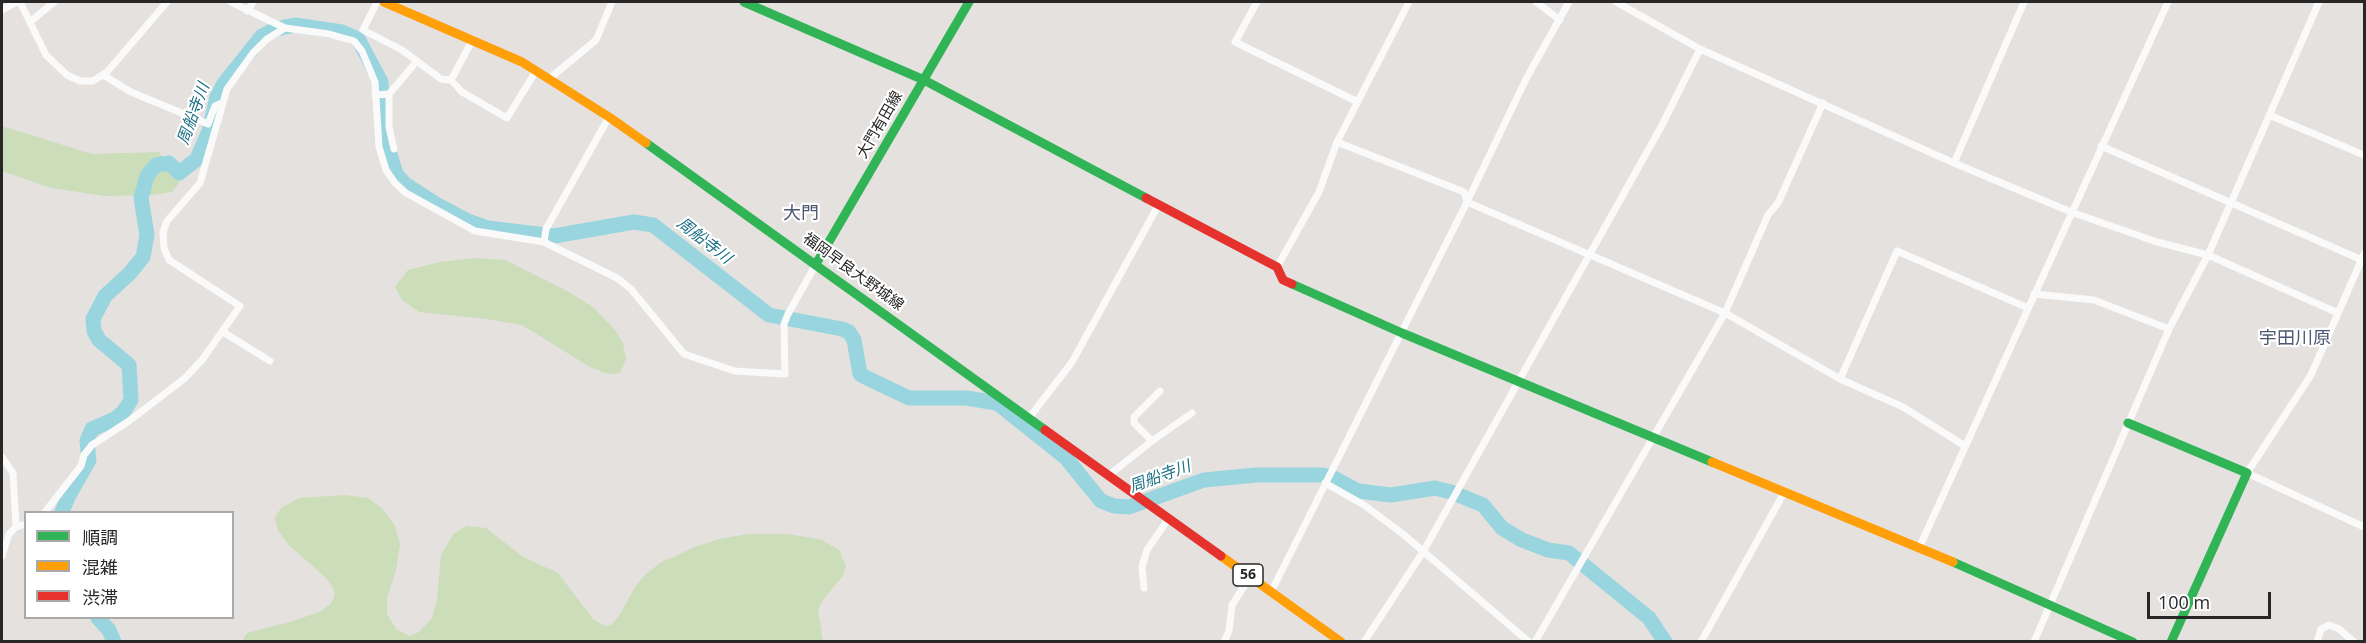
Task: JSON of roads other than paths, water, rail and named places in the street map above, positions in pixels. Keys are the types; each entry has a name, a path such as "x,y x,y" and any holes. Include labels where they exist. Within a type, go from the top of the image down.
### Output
{"street":[{"path":"2,10 19,2 46,55 67,75 80,81 93,81 103,75 122,56 167,2"},
{"path":"30,22 54,2"},
{"path":"231,2 281,26 329,34 354,41 362,51 375,82 379,147 382,159 386,170 406,193 475,231 544,242 617,278 631,289 684,354 735,371 785,374 784,324 816,264"},
{"path":"247,11 253,2"},
{"path":"377,2 363,30 402,50 441,79 451,80 462,93 507,118 536,71"},
{"name":"福岡早良大野城線","path":"384,2 522,62 609,117 1169,518"},
{"path":"549,79 596,40 612,2"},
{"path":"744,2 924,80 1276,267 1283,280 1402,333 1971,569 2133,642"},
{"name":"大門有田線","path":"816,264 969,2"},
{"path":"1257,2 1235,42 1358,102"},
{"path":"1276,267 1319,192 1337,142 1409,2"},
{"path":"1536,2 1560,20"},
{"path":"1270,591 1402,333 1526,79 1569,2"},
{"path":"1616,2 1700,49 1954,163 2071,212 2157,242 2208,255 2338,313"},
{"path":"1954,163 2024,2"},
{"path":"1919,548 2168,2"},
{"path":"2034,642 2169,329 2208,255 2319,2"},
{"path":"47,511 81,466 84,455 92,445 129,421 184,379 202,360 240,306 169,260 164,248 163,232 167,221 200,183 227,89 253,53 281,26"},
{"path":"451,80 473,39"},
{"path":"1364,642 1423,552 1661,127 1700,49"},
{"path":"376,95 387,94 417,61"},
{"path":"103,75 131,93 208,124 215,106 222,103"},
{"path":"387,94 388,127 394,149"},
{"path":"1535,642 1725,313 1768,215 1778,203 1823,103"},
{"path":"2269,115 2364,155"},
{"path":"544,242 546,229 609,117"},
{"path":"1337,142 1464,192 1467,202 1725,313 1840,379 1903,407 1965,446"},
{"path":"2101,146 2230,204 2363,257 2311,375 2247,473 2172,642"},
{"path":"1029,418 1072,362 1159,204"},
{"path":"1840,379 1897,251 2028,308"},
{"path":"2034,294 2094,300 2169,329"},
{"path":"223,332 270,361"},
{"path":"1152,441 1134,423 1134,417 1160,391"},
{"path":"1109,475 1192,413"},
{"path":"2128,423 2247,473 2364,527"},
{"path":"2,457 13,473 16,527"},
{"path":"1325,483 1364,505 1403,534 1529,642"},
{"path":"1701,642 1785,491"},
{"path":"1144,588 1142,567 1147,550 1169,518"},
{"name":"56","path":"1169,518 1341,642"},
{"path":"2,556 9,534 16,527 24,525"},
{"path":"1224,642 1229,631 1232,605 1250,577"},
{"path":"2317,642 2321,629 2330,625 2339,629 2354,642"}],"waterway":[{"name":"周船寺川","path":"62,511 89,460 87,441 92,429 115,419 131,400 129,365 99,340 94,331 93,319 105,296 130,273 143,257 147,235 141,198 147,176 156,165 169,163 179,173 197,159 209,131 217,97 223,85 262,36 276,29 295,25 342,32 358,39 381,82 383,132 396,174 405,184 468,221 488,228 554,236 634,222 653,225 769,315 849,332 854,340 860,374 863,376 909,398 966,398 997,403 1066,458 1101,501 1114,506 1129,507 1204,480 1256,475 1321,475 1332,477 1358,491 1391,495 1435,488 1451,492 1483,505 1502,528 1522,540 1548,550 1569,553 1649,618 1665,642"},
{"name":"周船寺川","path":"99,619 109,630 114,642"}],"district":[{"name":"大門","path":"801,214"},
{"name":"宇田川原","path":"2295,339"}]}
